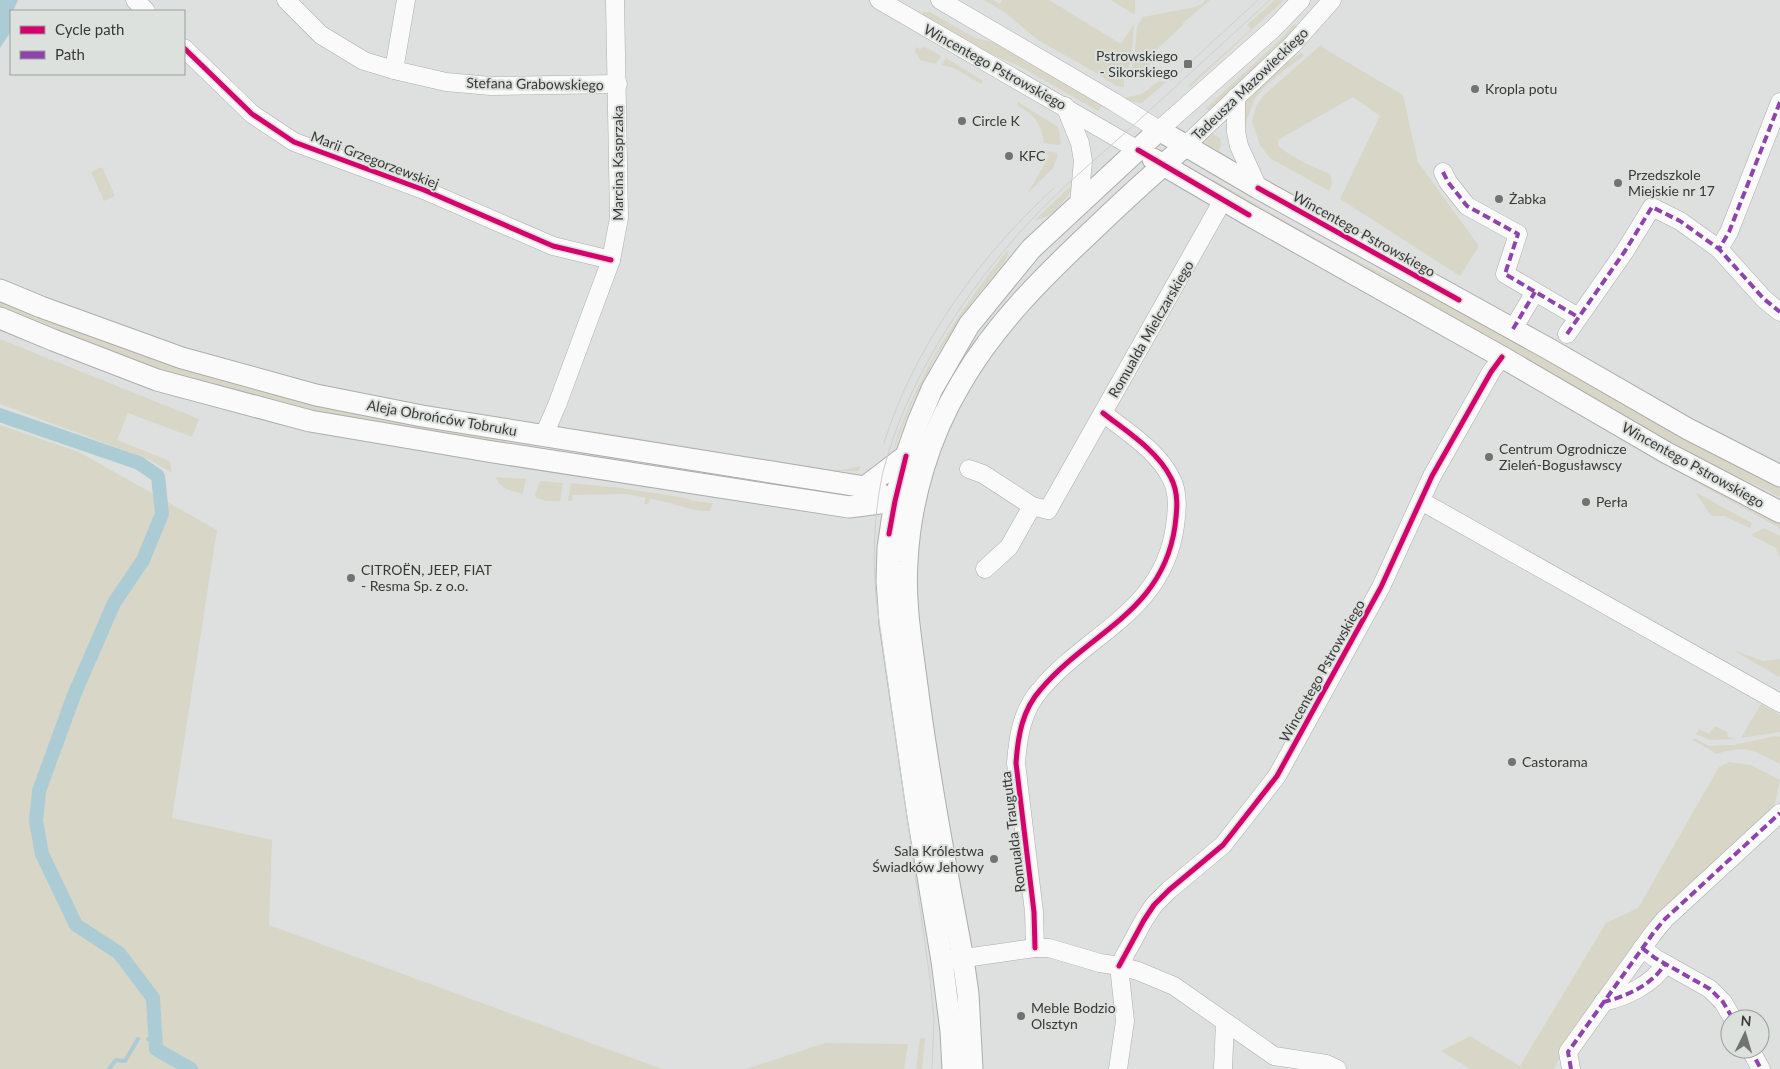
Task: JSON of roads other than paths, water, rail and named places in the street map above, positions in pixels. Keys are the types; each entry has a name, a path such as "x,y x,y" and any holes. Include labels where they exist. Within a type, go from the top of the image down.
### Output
{"main road":[{"name":"Wincentego Pstrowskiego","path":"1159,130 1258,188 1688,429 1780,476"},
{"path":"972,1069 968,994 924,743 910,626 906,579 906,456 932,389 969,325 1031,249 1159,130"},
{"name":"Tadeusza Mazowieckiego","path":"905,503 927,458 942,419 962,381 998,329 1047,273 1186,146"},
{"name":"Wincentego Pstrowskiego","path":"1138,150 1667,453 1780,512"},
{"name":"Aleja Obrońców Tobruku","path":"0,290 156,350 316,395 422,416 865,487 905,503"},
{"name":"Aleja Obrońców Tobruku","path":"0,318 157,380 310,421 551,461 849,507 905,503"},
{"path":"865,487 906,456"},
{"path":"905,503 888,548 887,581 890,623 952,1031 953,1069"}],"street":[{"path":"135,0 145,10"},
{"name":"Stefana Grabowskiego","path":"286,0 321,35 364,60 394,70 446,82 491,86 618,84"},
{"path":"394,70 406,0"},
{"name":"Marcina Kasprzaka","path":"544,435 611,260 620,218 615,0"},
{"name":"Wincentego Pstrowskiego","path":"878,0 1065,106 1138,150"},
{"name":"Wincentego Pstrowskiego","path":"940,0 1159,130"},
{"name":"Tadeusza Mazowieckiego","path":"1159,130 1273,29 1301,0"},
{"name":"Tadeusza Mazowieckiego","path":"1186,146 1293,44 1332,0"},
{"name":"Marii Grzegorzewskiej","path":"185,49 252,114 294,142 424,190 553,246 611,260"},
{"path":"1236,97 1236,132 1239,146 1258,188"},
{"path":"1720,250 1729,232 1780,102"},
{"path":"1065,106 1080,143 1083,161 1079,204"},
{"path":"1443,172 1448,182 1467,206 1518,234 1505,274 1578,317"},
{"name":"Romualda Mielczarskiego","path":"1032,506 1048,510 1223,200"},
{"path":"1567,334 1625,251 1652,207 1680,221 1720,250 1764,299 1780,312"},
{"path":"1513,330 1535,292"},
{"name":"Wincentego Pstrowskiego","path":"1119,966 1154,905 1168,890 1223,845 1277,776 1381,587 1432,476 1491,372 1502,357"},
{"name":"Romualda Traugutta","path":"1035,948 1034,912 1016,763 1022,724 1028,707 1040,690 1056,673 1132,610 1145,595 1164,563 1174,530 1177,511 1176,493 1172,479 1163,466 1150,450 1103,413"},
{"path":"969,469 983,474 1032,506 1009,547 985,569"},
{"path":"1421,501 1780,702"},
{"path":"1571,1069 1568,1052 1665,919 1780,813"},
{"path":"942,962 1035,948 1050,948 1100,963 1138,970 1174,986 1278,1063 1326,1064 1337,1069"},
{"path":"1642,948 1665,964 1710,989 1727,1009"},
{"path":"1603,1002 1620,998 1658,976 1665,964"},
{"path":"1118,1069 1125,1022 1119,966"},
{"path":"1223,1069 1225,1022"}],"water":[{"path":"0,0 18,0 13,10 10,10 10,33 0,48"}],"waterway":[{"path":"0,415 139,463 158,476 162,514 143,560 114,603 74,695 39,791 36,821 42,854 76,925 119,953 153,998 156,1049 191,1069"},
{"path":"109,1069 116,1060 125,1061 138,1039"},
{"path":"148,1039 155,1040"}],"tram line":[{"path":"1170,81 1258,0"},
{"path":"932,1069 934,1020 930,979 878,613 875,579 874,544 877,510 882,476 889,450 910,396 939,341 992,265 1012,241 1067,185 1270,0"},
{"path":"884,443 897,407 913,372 931,338 952,305 1000,243 1054,188"}],"place":[{"name":"Pstrowskiego - Sikorskiego","path":"1188,64"},
{"name":"Kropla potu","path":"1475,89"},
{"name":"Circle K","path":"962,121"},
{"name":"KFC","path":"1009,156"},
{"name":"Przedszkole Miejskie nr 17","path":"1618,183"},
{"name":"Żabka","path":"1499,199"},
{"name":"Centrum Ogrodnicze Zieleń-Bogusławscy","path":"1489,457"},
{"name":"Perła","path":"1586,502"},
{"name":"CITROËN, JEEP, FIAT - Resma Sp. z o.o.","path":"351,578"},
{"name":"Castorama","path":"1512,762"},
{"name":"Sala Królestwa Świadków Jehowy","path":"994,859"},
{"name":"Meble Bodzio Olsztyn","path":"1021,1016"}]}
